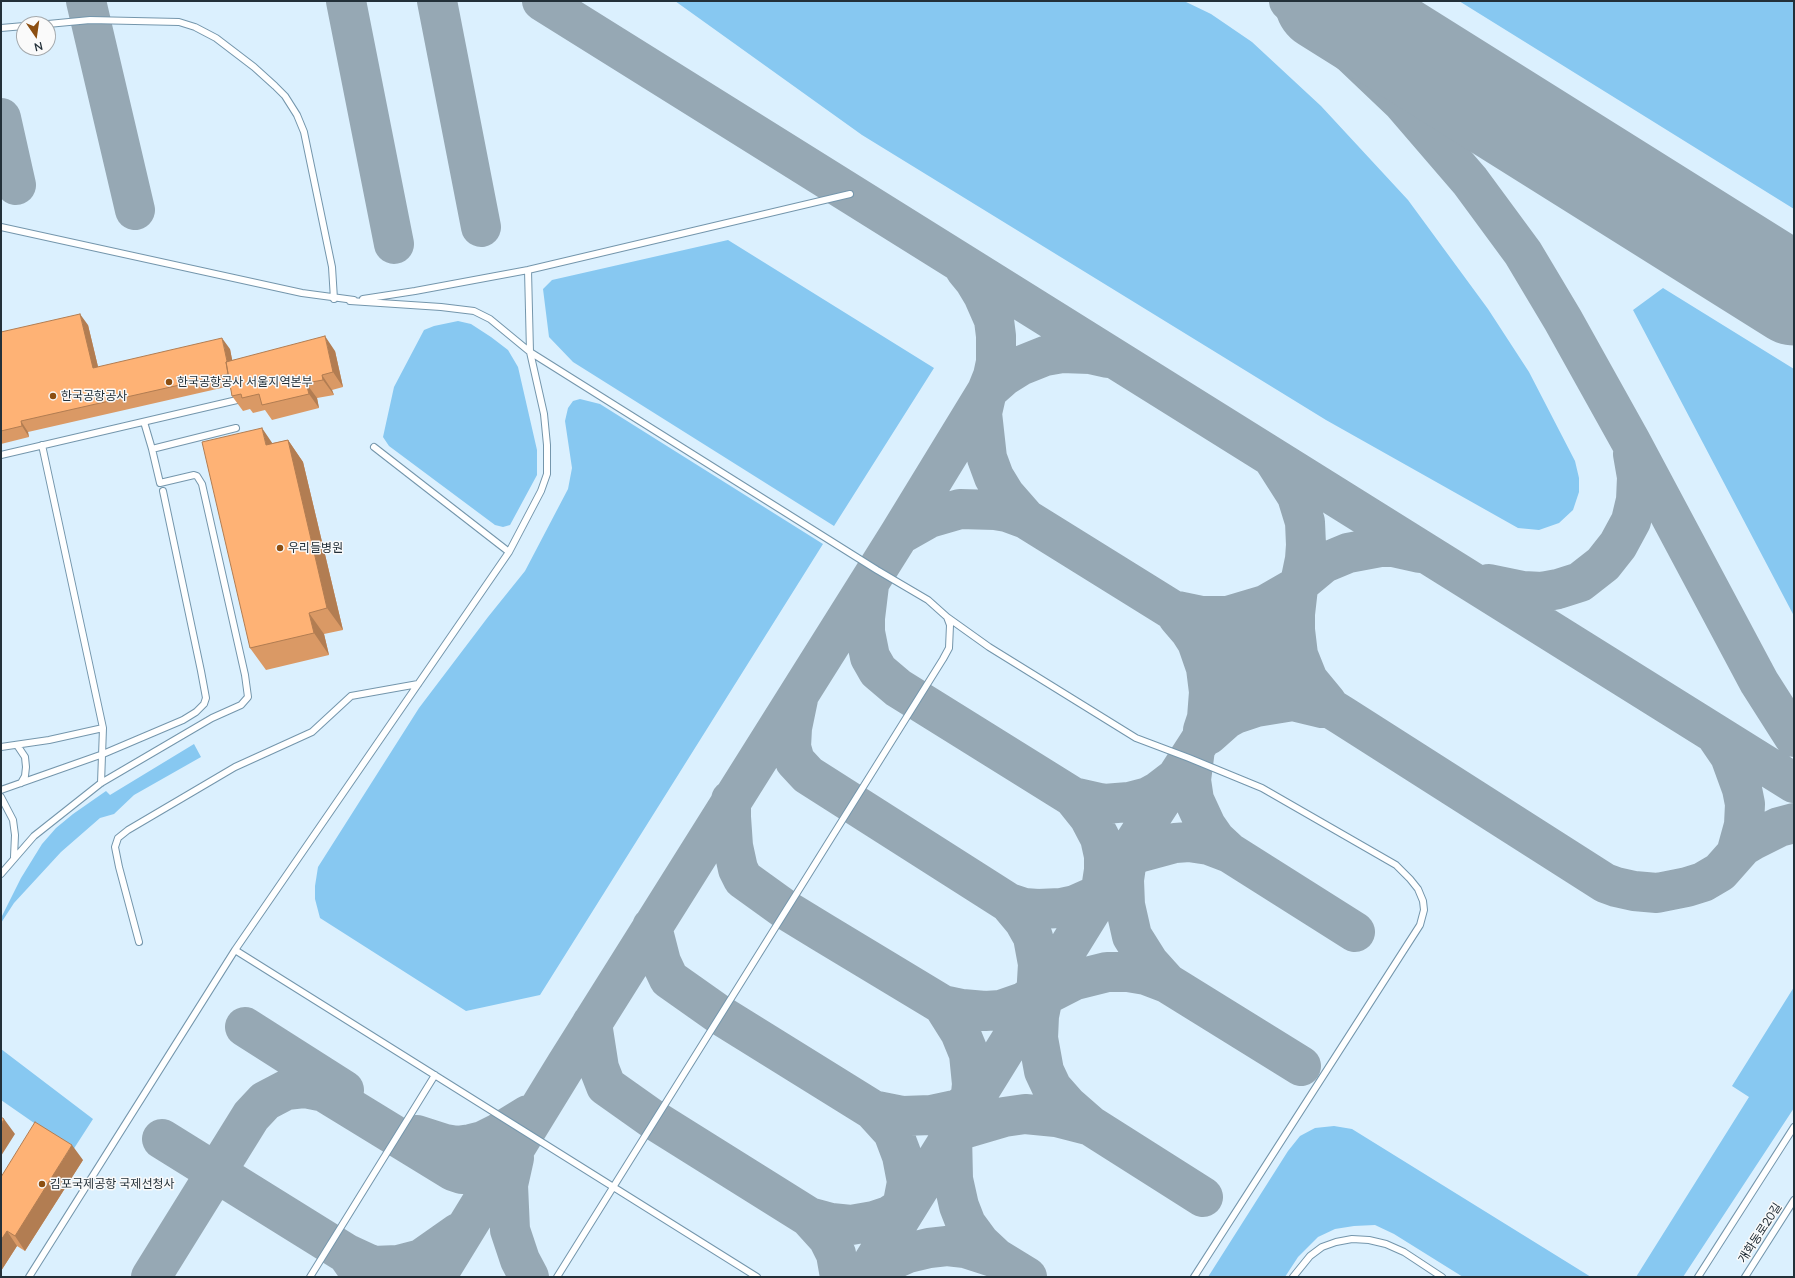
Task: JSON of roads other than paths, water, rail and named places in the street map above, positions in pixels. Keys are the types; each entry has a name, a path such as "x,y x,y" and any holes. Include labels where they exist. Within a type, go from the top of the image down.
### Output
{"lane":[{"path":"56,23 90,20 179,22 195,27 216,38 254,67 275,86 285,96 297,115 304,132 332,267 334,299"},
{"path":"1,28 16,27"},
{"path":"350,301 415,291 528,270 850,194"},
{"path":"1,227 334,299 441,307 474,312 490,319 530,352 928,600 947,617 989,647 1136,738 1262,788 1396,865 1418,889 1423,901 1424,910 1420,925 1194,1277"},
{"path":"29,1277 235,950 509,552 542,491 547,474 547,446 544,414 530,352 528,270"},
{"path":"1,455 237,400"},
{"path":"1,874 14,857 34,836 101,783 212,718 241,705 248,697 245,675 200,479 194,475 160,483 144,422"},
{"path":"152,449 236,428"},
{"path":"42,445 103,728 101,783"},
{"path":"374,447 509,552"},
{"path":"1,790 103,754 183,720 196,712 204,704 206,698 163,491"},
{"path":"557,1277 943,659 951,641 950,625 947,617"},
{"path":"139,942 119,867 115,847 118,838 128,830 235,767 312,732 351,696 418,684"},
{"path":"1,747 49,740 103,728"},
{"path":"17,745 25,757 25,776 21,783"},
{"path":"1,797 7,804 13,820 15,840 14,857"},
{"path":"235,950 757,1277"},
{"path":"310,1277 435,1075"},
{"path":"1698,1277 1794,1127"},
{"name":"개화동로20길","path":"1745,1277 1794,1200"},
{"path":"1294,1277 1310,1256 1322,1247 1336,1242 1352,1239 1369,1240 1386,1244 1404,1252 1442,1277"}],"place":[{"name":"한국공항공사 서울지역본부","path":"169,382"},
{"name":"한국공항공사","path":"53,396"},
{"name":"우리들병원","path":"280,548"},
{"name":"김포국제공항 국제선청사","path":"42,1184"}]}
